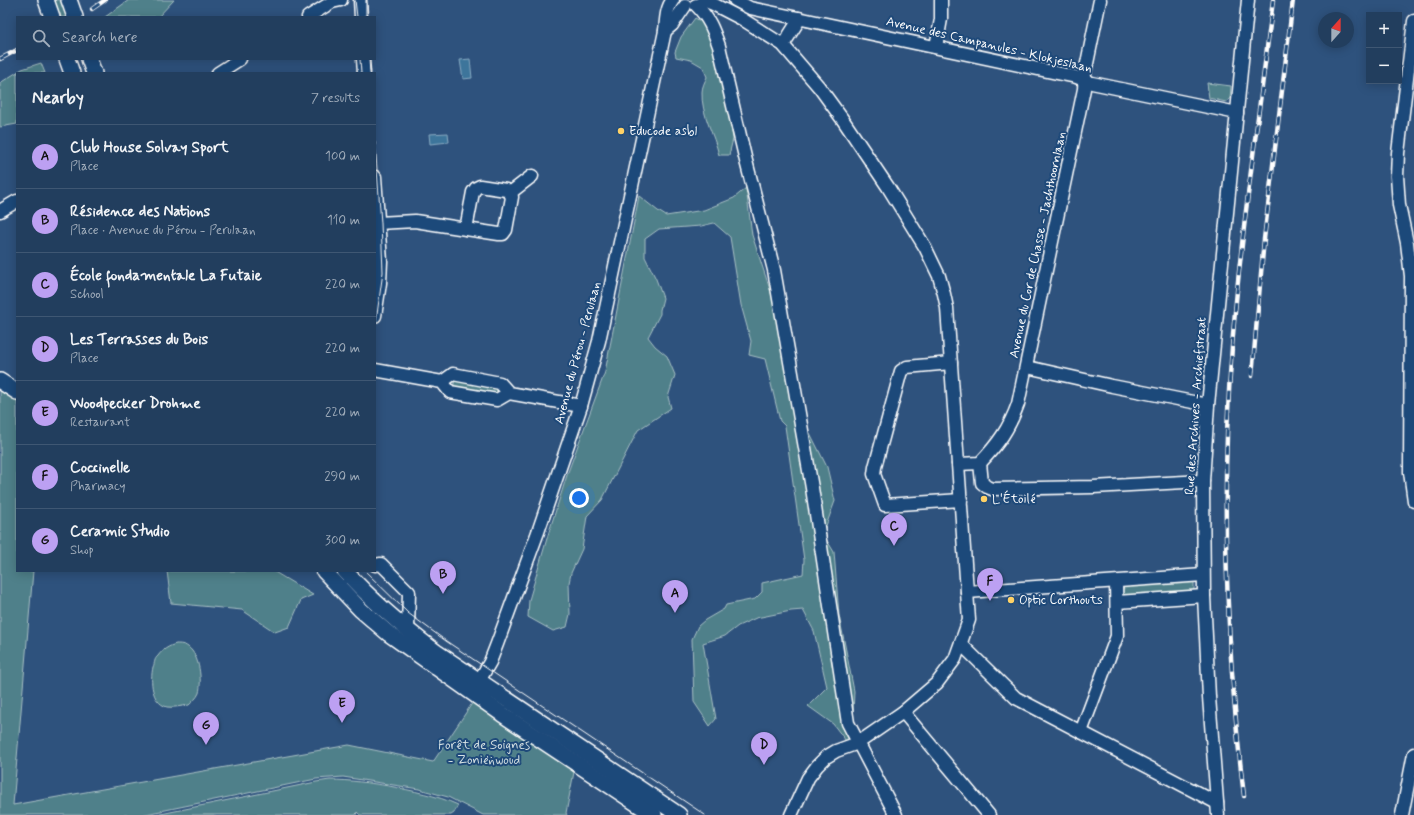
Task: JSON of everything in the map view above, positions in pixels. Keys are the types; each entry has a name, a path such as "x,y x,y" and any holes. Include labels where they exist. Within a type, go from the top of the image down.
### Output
{"main road":[{"path":"46,0 52,16"},
{"path":"69,0 75,16"},
{"path":"67,60 72,72"},
{"path":"89,60 94,72"},
{"path":"0,381 16,391"},
{"path":"325,572 361,610 389,634 679,815"},
{"path":"346,572 408,629 476,687 654,815"}],"street":[{"path":"310,16 332,2 341,0"},
{"path":"360,0 361,16"},
{"name":"Avenue du Pérou - Perulaan","path":"476,687 490,662 497,644 538,532 581,406 599,341 666,31 668,10 670,2 673,0"},
{"name":"Avenue des Campanules - Klokjeslaan","path":"735,0 750,8 1076,77 1092,83 1237,113"},
{"path":"936,48 941,19 941,0"},
{"name":"Avenue du Cor de Chasse - Jachthoornlaan","path":"980,463 1001,440 1018,404 1027,367 1084,89 1085,73 1100,0"},
{"name":"Rue des Archives - Archiefstraat","path":"1218,809 1209,697 1203,575 1203,481 1208,405 1248,0"},
{"path":"693,2 713,4 742,19 784,45 819,87 843,120 925,247 939,276 947,308 969,620 955,659 937,683 903,712 858,743 836,751 817,766 808,778 791,815"},
{"path":"693,2 705,15 713,29 774,270 812,488 848,723 896,815"},
{"name":"Avenue du Pérou - Perulaan","path":"666,31 693,2"},
{"path":"784,45 797,23 798,18"},
{"path":"1414,21 1398,153 1397,176 1399,205 1407,243 1411,276 1410,472 1414,501"},
{"path":"220,72 238,60"},
{"path":"364,60 364,72"},
{"path":"510,193 532,176"},
{"path":"378,223 415,221 466,229 499,234 503,234 506,230 512,197 510,193 506,190 480,186 476,188 473,192 466,229"},
{"path":"376,192 381,272 376,309"},
{"path":"0,211 16,202"},
{"path":"951,363 907,366 902,371 874,474 885,506 961,500"},
{"path":"1027,367 1208,405"},
{"path":"376,370 442,382 450,392 497,400 509,393"},
{"path":"442,382 453,374 500,383 509,393 581,406"},
{"path":"958,464 980,463 982,483 987,488 992,489 1093,487 1203,481"},
{"path":"376,565 381,564 409,592 408,629"},
{"path":"967,592 1203,575"},
{"path":"1081,732 1117,636 1116,582"},
{"path":"1117,602 1204,596"},
{"path":"961,644 1016,698 1081,732 1218,809"},
{"path":"903,712 989,815"},
{"path":"1402,815 1414,754"}],"green space":[{"path":"51,0 64,0 70,16 57,16"},
{"path":"129,0 174,0 159,16 106,16"},
{"path":"695,18 702,22 711,41 731,126 733,139 729,155 719,155 706,116 702,100 702,92 707,77 703,67 691,60 676,57 675,52 681,37"},
{"path":"41,63 45,72 17,72"},
{"path":"16,73 16,124 0,127 0,83"},
{"path":"1207,83 1231,86 1230,99 1226,102 1209,98"},
{"path":"746,188 752,235 781,323 796,405 827,467 835,501 823,534 834,552 839,615 854,691 852,740 846,741 833,724 808,706 827,687 814,631 803,610 756,618 738,626 725,636 703,643 716,719 710,726 694,702 692,639 698,626 724,609 726,605 755,599 762,592 762,583 803,574 804,560 785,426 780,421 765,359 749,355 751,341 741,305 730,237 714,223 701,226 659,229 645,239 645,257 656,279 663,298 660,314 648,337 655,346 667,356 675,375 668,397 671,408 638,430 602,500 587,516 582,549 571,573 569,583 570,614 567,627 553,631 528,617 529,600 548,535 568,472 605,372 639,196 666,216 704,210 734,198"},
{"path":"457,379 496,386 497,392 495,395 455,388 454,383"},
{"name":"Forêt de Soignes - Zoniënwoud","path":"0,383 16,393 16,572 33,572 13,805 349,745 433,762 473,702 574,772 566,813 567,815 483,815 448,797 419,789 343,777 316,779 141,815 0,815"},
{"path":"167,572 275,572 313,595 301,600 289,627 275,632 242,610 171,603"},
{"path":"1191,580 1194,583 1194,592 1124,597 1122,593 1124,585"},
{"path":"176,644 186,646 195,656 199,668 200,688 198,695 189,705 167,707 158,701 155,696 152,684 152,673 157,657 166,648"},
{"path":"330,780 352,781 389,786 433,796 458,805 454,813 451,815 360,815 357,812 356,815 156,815 316,782"}],"water":[{"path":"470,59 472,78 463,79 460,60"},
{"path":"448,133 449,142 430,144 429,134"}],"tram line":[{"path":"355,0 357,16"},
{"path":"366,0 366,16"},
{"path":"360,60 361,72"},
{"path":"369,60 370,72"},
{"path":"376,156 383,272 376,321"},
{"path":"366,572 408,613 446,641 705,815"}],"railway":[{"path":"92,9 105,0"},
{"path":"1244,796 1229,628 1226,515 1228,403 1245,217 1273,0"},
{"path":"1252,376 1264,239 1293,0"},
{"path":"0,59 16,51"}],"place":[{"name":"Educode asbl","path":"621,131"},
{"name":"L'Étoilé","path":"984,499"},
{"name":"École fondamentale La Futaie","path":"894,546"},
{"name":"Résidence des Nations","path":"443,594"},
{"name":"Optic Corthouts","path":"1011,600"},
{"name":"Coccinelle","path":"990,601"},
{"name":"Club House Solvay Sport","path":"675,613"},
{"name":"Woodpecker Drohme","path":"342,723"},
{"name":"Ceramic Studio","path":"206,745"},
{"name":"Les Terrasses du Bois","path":"764,765"}]}
